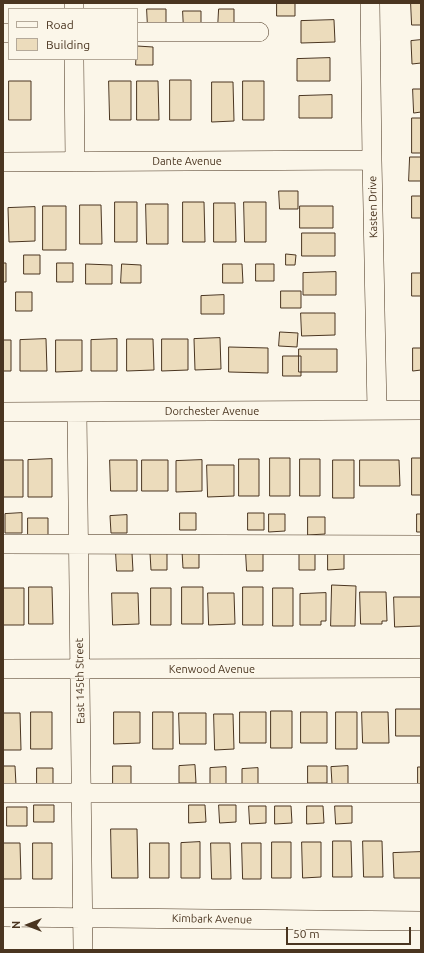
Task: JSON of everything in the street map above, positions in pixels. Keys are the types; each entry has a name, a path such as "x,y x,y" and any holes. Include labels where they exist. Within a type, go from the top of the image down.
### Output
{"street":[{"name":"Kasten Drive","path":"370,3 377,410"},
{"path":"138,32 260,32"},
{"path":"74,60 75,162"},
{"name":"Dante Avenue","path":"3,162 372,160"},
{"name":"Dorchester Avenue","path":"3,412 421,410"},
{"name":"East 145th Street","path":"76,412 82,950"},
{"path":"3,544 421,545"},
{"name":"Kenwood Avenue","path":"3,669 421,668"},
{"path":"3,793 421,793"},
{"name":"Kimbark Avenue","path":"3,917 421,921"}],"building":[{"path":"277,3 295,3 295,16 277,16"},
{"path":"411,3 421,3 421,25 412,25"},
{"path":"147,9 166,9 166,29 148,29"},
{"path":"219,9 234,9 234,28 218,28"},
{"path":"183,11 201,11 201,31 184,31"},
{"path":"334,20 335,42 301,43 301,21"},
{"path":"421,40 421,63 412,64 411,41"},
{"path":"138,46 153,47 153,65 136,65 136,60 138,60"},
{"path":"330,58 330,81 297,81 297,59"},
{"path":"170,80 191,80 191,120 170,120"},
{"path":"9,81 31,81 31,120 9,120"},
{"path":"109,81 131,81 131,120 110,120"},
{"path":"137,81 158,81 159,120 137,120"},
{"path":"243,81 264,81 264,120 243,120"},
{"path":"212,82 233,82 234,121 212,122"},
{"path":"413,89 421,89 421,112 414,113"},
{"path":"332,95 332,118 299,118 299,96"},
{"path":"412,118 421,118 421,153 412,153"},
{"path":"410,157 421,157 421,181 409,181"},
{"path":"279,191 298,191 298,209 280,209"},
{"path":"412,196 421,196 421,218 412,218"},
{"path":"115,202 137,202 137,242 115,242"},
{"path":"183,202 204,202 205,242 183,242"},
{"path":"244,202 266,202 266,242 245,242"},
{"path":"214,203 235,203 236,242 214,242"},
{"path":"146,204 168,204 168,244 147,244"},
{"path":"80,205 101,205 102,244 80,244"},
{"path":"43,206 66,206 66,250 43,250"},
{"path":"300,206 333,206 333,228 300,228"},
{"path":"35,207 35,241 9,242 8,208"},
{"path":"302,233 335,233 335,256 302,256"},
{"path":"286,254 296,255 295,265 286,265"},
{"path":"24,255 40,255 40,274 24,274"},
{"path":"3,263 6,263 6,282 3,282"},
{"path":"57,263 73,263 73,282 57,282"},
{"path":"86,264 112,265 112,284 86,284"},
{"path":"122,264 141,265 141,283 121,283"},
{"path":"223,264 242,264 243,283 223,283"},
{"path":"256,264 274,264 274,281 256,281"},
{"path":"336,272 336,295 303,295 303,273"},
{"path":"412,273 421,273 421,296 412,296"},
{"path":"281,291 301,291 301,308 281,308"},
{"path":"16,292 32,292 32,311 16,311"},
{"path":"224,295 224,314 201,314 201,296"},
{"path":"301,313 335,313 335,335 302,336"},
{"path":"280,332 298,333 297,347 279,346"},
{"path":"220,338 221,369 195,370 194,339"},
{"path":"46,339 47,371 20,371 20,340"},
{"path":"117,339 117,371 91,371 91,340"},
{"path":"127,339 153,339 154,370 127,371"},
{"path":"162,339 188,339 188,370 162,371"},
{"path":"3,340 11,340 11,371 3,371"},
{"path":"56,340 82,340 82,371 56,372"},
{"path":"229,347 268,348 268,373 229,372"},
{"path":"413,348 421,348 421,370 413,371"},
{"path":"299,349 337,349 337,372 299,372"},
{"path":"283,356 301,356 301,376 283,376"},
{"path":"270,458 290,458 290,496 270,496"},
{"path":"412,458 421,458 421,495 412,495"},
{"path":"52,459 52,497 28,497 28,460"},
{"path":"239,459 259,459 259,496 239,496"},
{"path":"300,459 320,459 320,496 300,496"},
{"path":"3,460 23,460 23,497 3,497"},
{"path":"110,460 137,460 137,491 111,491"},
{"path":"142,460 168,460 168,491 142,491"},
{"path":"202,460 202,491 176,492 176,461"},
{"path":"333,460 354,460 354,498 333,498"},
{"path":"360,460 399,460 400,486 360,486"},
{"path":"207,465 234,465 234,496 208,497"},
{"path":"22,513 22,533 5,533 5,514"},
{"path":"180,513 196,513 196,530 180,530"},
{"path":"248,513 264,513 264,530 248,530"},
{"path":"269,514 285,514 285,531 269,532"},
{"path":"417,514 421,514 421,532 417,532"},
{"path":"127,515 127,533 111,533 110,516"},
{"path":"308,517 325,517 325,534 308,535"},
{"path":"28,518 48,518 48,536 28,536"},
{"path":"199,550 199,568 183,568 182,551"},
{"path":"167,552 167,570 151,570 150,553"},
{"path":"315,552 315,570 299,570 299,553"},
{"path":"328,552 344,552 344,569 328,570"},
{"path":"116,553 132,553 133,571 117,571"},
{"path":"246,553 263,553 263,571 247,571"},
{"path":"332,585 356,586 355,626 331,626"},
{"path":"29,587 52,587 53,624 29,624"},
{"path":"182,587 203,587 203,624 182,624"},
{"path":"243,587 263,587 263,625 243,625"},
{"path":"3,588 24,588 24,625 3,625"},
{"path":"151,588 171,588 171,625 151,625"},
{"path":"273,588 293,588 293,626 273,626"},
{"path":"360,592 386,592 387,621 382,621 382,624 361,624"},
{"path":"112,593 138,593 139,624 113,625"},
{"path":"208,593 234,593 235,624 209,625"},
{"path":"326,593 326,621 321,621 321,625 300,625 300,594"},
{"path":"394,597 421,597 421,626 395,627"},
{"path":"396,709 421,709 421,736 396,736"},
{"path":"271,711 292,711 292,748 271,748"},
{"path":"31,712 52,712 52,749 31,749"},
{"path":"114,712 140,712 140,743 114,744"},
{"path":"153,712 173,712 173,749 153,749"},
{"path":"240,712 266,712 266,743 240,743"},
{"path":"301,712 327,712 327,743 301,743"},
{"path":"336,712 357,712 357,749 336,749"},
{"path":"362,712 388,712 389,743 363,743"},
{"path":"3,713 20,713 21,750 3,750"},
{"path":"179,713 206,713 206,744 180,744"},
{"path":"214,714 233,714 234,749 215,750"},
{"path":"195,765 196,783 179,783 179,766"},
{"path":"3,766 15,766 16,785 3,785"},
{"path":"113,766 131,766 131,786 113,786"},
{"path":"308,766 327,766 327,783 308,783"},
{"path":"348,766 348,784 332,784 331,767"},
{"path":"226,767 226,785 210,785 210,768"},
{"path":"418,767 421,767 421,785 418,785"},
{"path":"37,768 53,768 53,787 37,787"},
{"path":"258,768 258,786 242,786 242,769"},
{"path":"34,805 54,805 54,822 34,822"},
{"path":"189,805 205,805 206,822 189,823"},
{"path":"219,805 236,805 236,822 220,823"},
{"path":"249,806 266,806 266,823 250,824"},
{"path":"275,806 291,806 292,823 275,824"},
{"path":"307,806 323,806 324,823 307,824"},
{"path":"335,806 352,806 352,823 336,824"},
{"path":"7,807 27,807 27,826 7,826"},
{"path":"111,829 137,829 138,878 112,878"},
{"path":"333,841 351,841 352,877 333,877"},
{"path":"363,841 382,841 383,877 364,877"},
{"path":"200,842 200,878 181,878 181,843"},
{"path":"272,842 291,842 291,878 272,878"},
{"path":"302,842 321,842 321,877 303,878"},
{"path":"3,843 20,843 21,879 3,879"},
{"path":"33,843 52,843 52,879 33,879"},
{"path":"150,843 169,843 169,878 150,878"},
{"path":"211,843 230,843 231,879 212,879"},
{"path":"242,843 261,843 261,879 243,879"},
{"path":"421,852 421,878 394,878 393,853"}]}
